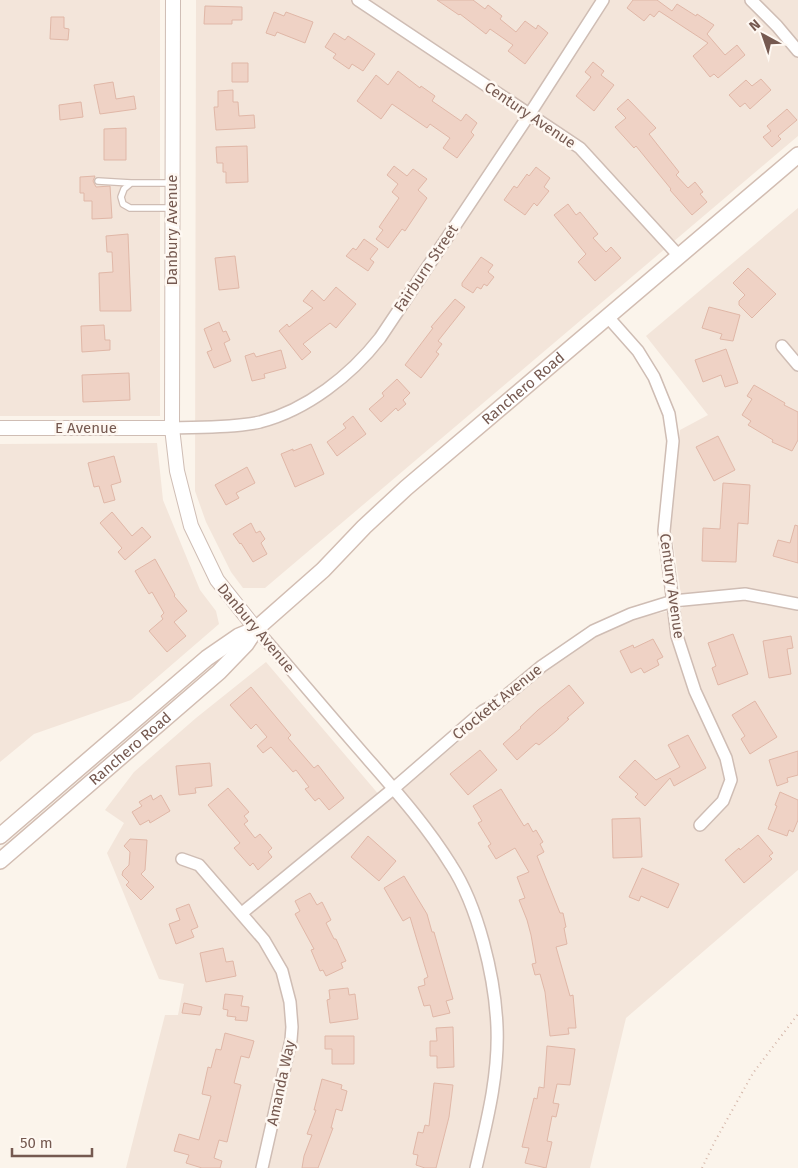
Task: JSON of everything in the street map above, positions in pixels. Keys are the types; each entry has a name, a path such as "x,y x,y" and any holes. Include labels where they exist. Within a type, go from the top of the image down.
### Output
{"main road":[{"name":"Ranchero Road","path":"0,861 219,672 246,644 256,630 323,570 364,527 406,488 798,156"},
{"name":"Ranchero Road","path":"0,836 207,658 239,636 256,630"}],"street":[{"name":"Danbury Avenue","path":"172,0 172,428 177,471 191,526 217,580 256,630 423,825 452,866 473,910 486,954 494,994 497,1026 496,1066 490,1108 476,1168"},
{"name":"Century Avenue","path":"358,0 580,148 679,256"},
{"name":"Fairburn Street","path":"172,428 231,426 261,422 310,401 350,372 380,338 529,115 603,0"},
{"path":"750,0 777,26 798,51"},
{"name":"Century Avenue","path":"607,316 642,357 654,377 669,414 672,441 664,531 677,636 695,691 726,758 732,780 723,801 700,825"},
{"path":"782,346 798,365"},
{"name":"E Avenue","path":"0,428 172,428"},
{"name":"Crockett Avenue","path":"242,913 393,789 483,711 496,704 542,666 593,631 612,622 673,601 745,594 798,604"},
{"name":"Amanda Way","path":"182,859 199,865 242,913 264,940 282,971 290,1002 291,1040 262,1168"}],"lane":[{"path":"98,181 172,183"},
{"path":"131,183 124,190 121,197 123,204 130,208 172,208"}],"path":[{"path":"702,1168 753,1073 798,1014"}],"shaded area":[{"path":"0,0 160,0 160,416 0,416"},
{"path":"196,0 798,0 798,136 265,588 243,588 231,572 206,522 195,491"},
{"path":"798,208 798,870 626,1018 590,1168 126,1168 165,1015 178,1015 184,984 159,979 107,853 124,823 105,810 134,772 196,718 266,662 386,803 564,655 604,630 632,619 683,608 669,516 680,430 708,415 646,336"},
{"path":"157,443 163,500 200,590 216,611 219,624 131,700 34,734 0,762 0,444"}],"building":[{"path":"437,0 473,0 485,9 488,5 502,16 500,19 516,32 525,21 536,29 538,25 548,33 525,64 508,51 513,45 490,29 486,34 460,14"},
{"path":"633,0 657,0 672,11 677,4 714,25 707,34 725,55 737,45 745,55 718,78 714,74 710,77 693,56 708,43 659,11 654,17 650,14 644,21 627,8"},
{"path":"205,6 242,7 242,20 232,20 232,24 204,24"},
{"path":"274,12 284,16 286,12 313,22 305,43 277,32 275,36 266,33"},
{"path":"51,17 64,17 64,28 69,29 68,40 50,39"},
{"path":"334,33 345,40 348,36 375,54 363,71 352,64 349,69 333,58 336,54 325,47"},
{"path":"593,62 604,71 601,75 614,85 594,111 576,96 591,77 585,72"},
{"path":"232,63 248,63 248,82 232,82"},
{"path":"398,71 420,88 421,86 435,96 432,101 461,121 466,114 477,123 471,132 474,135 457,158 443,148 450,138 430,124 427,128 392,104 381,119 357,101 376,75 388,85"},
{"path":"761,79 771,90 750,109 745,103 740,107 729,95 746,80 752,86"},
{"path":"113,82 116,99 134,96 136,109 100,114 94,85"},
{"path":"233,90 233,102 238,102 239,116 254,115 255,128 216,130 214,107 218,107 218,91"},
{"path":"628,99 656,128 649,134 679,172 676,175 688,188 695,182 703,192 700,194 707,202 692,215 636,146 634,148 615,127 626,118 617,109"},
{"path":"81,102 83,117 60,120 59,105"},
{"path":"787,109 797,120 778,136 781,139 772,147 763,137 771,131 767,126"},
{"path":"126,128 126,160 104,160 104,129"},
{"path":"247,146 248,182 226,183 226,172 223,172 223,163 217,163 216,147"},
{"path":"394,166 407,176 413,169 427,179 418,190 427,198 405,231 402,229 388,248 376,239 383,230 379,227 399,198 392,192 398,184 387,175"},
{"path":"536,167 550,178 544,187 549,191 537,206 534,203 525,215 504,200 514,186 517,188 527,174 529,176"},
{"path":"95,176 93,181 96,187 110,186 112,218 92,219 92,201 84,201 84,193 80,193 80,177"},
{"path":"568,204 576,215 580,212 598,234 593,238 606,252 611,247 621,258 595,281 578,262 586,254 554,215"},
{"path":"128,234 131,311 100,311 99,273 113,272 112,252 107,252 106,236"},
{"path":"364,239 378,249 370,259 374,262 368,271 346,256 353,248 356,250"},
{"path":"235,256 239,288 219,290 215,258"},
{"path":"481,257 493,265 488,272 494,277 487,286 484,284 481,289 477,287 473,293 462,286 462,283"},
{"path":"748,268 776,294 752,318 739,305 739,301 745,295 733,283"},
{"path":"336,287 356,304 336,328 330,323 303,344 311,352 302,360 279,331 287,324 289,327 313,308 303,301 312,290 324,301"},
{"path":"455,299 465,307 438,341 442,344 436,352 439,354 421,378 405,365 433,328 431,327"},
{"path":"709,307 740,315 733,341 720,339 722,334 702,328"},
{"path":"219,322 223,332 226,331 230,340 224,343 231,361 214,368 207,352 212,350 204,329"},
{"path":"104,325 105,340 110,340 110,350 82,352 81,326"},
{"path":"726,349 738,383 725,387 721,375 703,382 695,360"},
{"path":"281,350 286,368 264,374 265,378 252,381 245,356 254,353 256,357"},
{"path":"129,373 130,400 83,402 82,375"},
{"path":"397,379 410,393 403,400 406,404 398,411 396,408 381,422 369,409 384,396 382,393"},
{"path":"754,385 798,412 798,440 792,451 772,442 773,440 748,425 751,421 742,415 752,399 747,396"},
{"path":"353,416 366,434 337,456 327,442 346,428 343,424"},
{"path":"718,436 735,470 714,481 696,447"},
{"path":"311,444 324,474 295,487 281,454"},
{"path":"114,456 121,482 111,485 115,500 104,503 99,486 94,487 88,463"},
{"path":"247,467 255,483 236,493 239,498 226,505 215,485"},
{"path":"723,483 750,485 748,524 738,523 736,562 702,561 703,528 720,529"},
{"path":"112,512 132,536 142,527 151,537 125,560 118,552 122,548 100,523"},
{"path":"251,523 256,533 260,531 265,539 261,543 267,554 253,562 233,534"},
{"path":"795,525 798,526 798,563 773,556 778,540 790,543"},
{"path":"155,559 174,596 187,611 174,622 186,636 167,652 149,631 163,619 161,616 164,613 152,592 149,594 135,571"},
{"path":"733,634 748,674 718,685 712,668 716,666 708,643"},
{"path":"791,636 793,648 787,649 791,674 769,678 763,641"},
{"path":"653,639 663,657 657,660 659,665 644,673 641,668 631,673 620,651 633,645 634,648"},
{"path":"569,685 584,703 556,731 539,745 536,743 517,760 503,744 538,710"},
{"path":"251,687 291,735 288,738 314,768 318,765 344,798 329,810 319,798 315,801 305,789 309,787 296,770 293,772 271,747 263,753 257,746 267,737 256,724 251,729 230,705"},
{"path":"755,701 777,737 750,754 741,739 745,736 732,715"},
{"path":"688,735 706,768 674,786 670,778 645,806 635,797 638,794 619,777 635,760 656,780 680,767 668,745"},
{"path":"480,750 497,770 468,795 450,774"},
{"path":"798,751 798,775 787,778 788,782 777,786 769,760"},
{"path":"210,763 212,786 195,788 196,793 179,795 176,766"},
{"path":"228,788 249,812 244,816 248,821 244,824 255,838 260,834 272,848 268,852 272,857 258,870 253,863 250,866 234,848 240,843 208,805"},
{"path":"501,789 524,826 528,823 533,832 536,830 543,842 540,844 544,852 537,856 560,913 563,913 567,944 556,947 570,996 573,995 576,1028 568,1028 569,1034 550,1036 545,992 540,974 535,975 532,964 536,963 531,935 519,900 525,898 517,877 529,872 515,848 496,859 488,846 491,844 478,823 482,821 473,806"},
{"path":"780,792 798,800 798,820 793,832 789,830 787,836 768,829"},
{"path":"151,795 153,800 161,795 170,811 150,823 149,820 140,825 132,812 142,806 139,802"},
{"path":"640,818 642,857 613,858 612,819"},
{"path":"758,835 773,853 769,856 772,859 744,883 725,860"},
{"path":"368,836 396,861 379,881 351,857"},
{"path":"130,839 147,840 145,870 141,874 154,887 141,900 126,885 129,882 122,875 129,865 130,852 124,846"},
{"path":"642,868 679,884 668,908 641,896 639,901 629,897"},
{"path":"404,876 427,914 432,932 434,932 453,999 446,1001 450,1013 433,1017 430,1005 424,1006 418,987 425,985 424,979 428,977 410,917 403,921 384,888"},
{"path":"310,893 317,905 322,902 331,920 326,923 346,961 341,963 343,968 326,976 323,970 320,971 311,950 314,949 295,914 300,911 295,901"},
{"path":"189,904 198,927 191,930 194,937 176,944 169,924 180,920 176,909"},
{"path":"223,948 226,962 233,961 236,976 206,982 200,953"},
{"path":"348,988 349,995 355,994 358,1019 330,1023 327,1000 330,999 329,990"},
{"path":"225,994 243,996 241,1006 249,1007 247,1021 235,1020 236,1017 227,1016 228,1010 223,1009"},
{"path":"184,1003 202,1007 200,1015 182,1013"},
{"path":"453,1027 454,1067 437,1068 437,1056 430,1056 430,1041 437,1041 436,1028"},
{"path":"225,1033 254,1041 249,1058 241,1056 234,1083 241,1085 227,1142 219,1140 214,1158 222,1161 220,1168 202,1168 186,1163 189,1155 174,1151 179,1134 199,1140 211,1096 202,1094 208,1067 211,1068 216,1049 221,1050"},
{"path":"325,1036 354,1036 354,1064 332,1064 332,1049 325,1049"},
{"path":"547,1046 575,1049 570,1085 557,1084 553,1103 559,1104 556,1117 552,1116 547,1141 552,1142 546,1168 525,1163 529,1148 522,1147 534,1098 537,1099 539,1087 544,1088"},
{"path":"322,1079 342,1085 341,1089 347,1091 342,1111 336,1109 331,1128 333,1128 318,1168 302,1168 304,1156 312,1135 307,1134 316,1110 314,1110"},
{"path":"434,1083 453,1085 449,1117 436,1168 425,1168 416,1165 418,1155 413,1154 418,1132 423,1133 425,1125 429,1126"}]}
